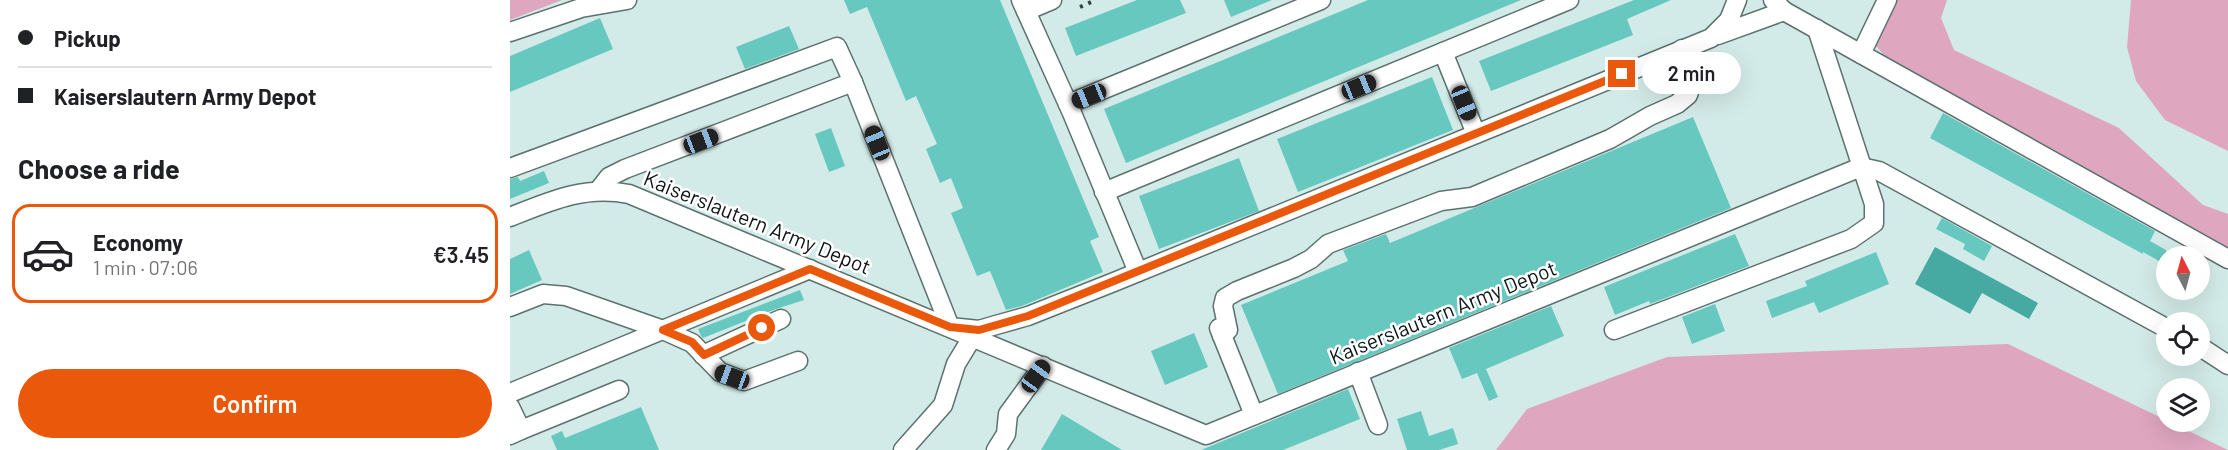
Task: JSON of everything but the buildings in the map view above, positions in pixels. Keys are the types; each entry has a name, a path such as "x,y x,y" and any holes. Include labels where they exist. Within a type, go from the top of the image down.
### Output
{"lane":[{"path":"510,32 571,11 627,0"},
{"path":"1052,0 1024,5 1138,272"},
{"path":"1068,104 1321,0"},
{"path":"1104,192 1569,0"},
{"name":"Kaiserslautern Army Depot","path":"950,327 979,330 1028,316 1711,38 1729,20 1737,0"},
{"path":"1860,54 1887,0"},
{"path":"1711,38 1779,5 1860,54 2228,258"},
{"path":"1614,330 1851,239 1874,223 1874,204 1817,29"},
{"path":"510,168 837,47 950,327"},
{"path":"1254,415 1220,332 1228,330 1223,306 1225,298 1294,268 1328,244 1441,201 1472,197 1610,139 1650,116 1677,104 1688,95 1691,86 1688,65 1682,49"},
{"path":"1443,52 1476,134"},
{"path":"597,191 609,177 625,169 853,82"},
{"path":"1861,167 1879,171 2156,323"},
{"name":"Kaiserslautern Army Depot","path":"510,217 562,196 597,191 619,192 640,198 1043,366 1208,442 1254,415 1861,167"},
{"path":"510,393 810,269"},
{"path":"510,307 536,296 558,295 692,342 720,372 744,381 798,361"},
{"path":"704,355 781,319"},
{"path":"903,450 943,405 956,364 973,336"},
{"path":"2210,353 2228,365"},
{"path":"1001,442 1008,414 1043,366"},
{"path":"1358,372 1378,425"},
{"path":"510,407 515,432 619,390"}],"shaded area":[{"path":"510,0 562,0 510,20"},
{"path":"1889,0 1947,0 1941,18 1954,50 2119,128 2203,205 2228,214 2228,248 1888,60 1876,46"},
{"path":"2131,0 2228,0 2228,151 2165,120 2136,81 2127,47"},
{"path":"2008,344 2156,415 2156,432 2191,432 2228,450 1496,450 1527,409 1667,357"}],"water":[{"path":"1935,247 2038,303 2029,319 1982,293 1970,314 1915,284"}],"railway":[{"path":"1080,7 1096,0"}],"route":[{"path":"762,328 704,355 692,342 663,330 810,269 950,327 979,330 1028,316 1114,282 1622,74"}]}
